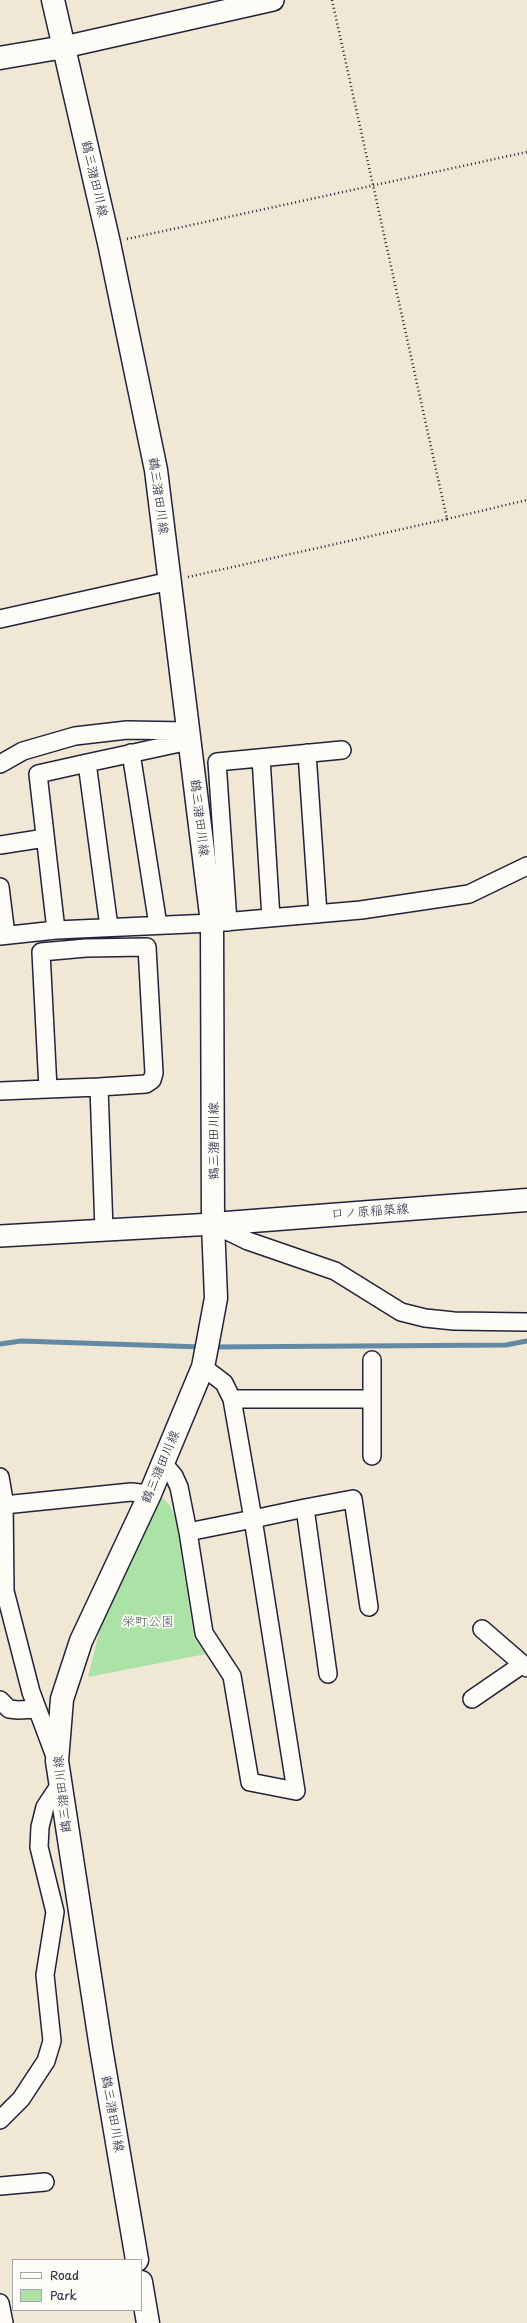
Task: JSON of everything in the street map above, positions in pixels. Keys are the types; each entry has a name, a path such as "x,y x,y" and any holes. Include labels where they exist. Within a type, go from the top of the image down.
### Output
{"main road":[{"name":"鶴三潴田川線","path":"53,0 109,242 156,470 189,736 220,922 213,1224 216,1298 203,1367 150,1494 81,1641 62,1699 57,1761 59,1786 99,2040 137,2259"},
{"path":"0,58 64,47"},
{"name":"口ノ原稲築線","path":"213,1224 527,1200"},
{"path":"142,2288 148,2323"}],"street":[{"path":"64,47 273,0"},
{"path":"0,619 170,581"},
{"path":"0,764 22,751 75,736 127,730 189,736"},
{"path":"56,930 38,774 131,753 189,736"},
{"path":"220,922 217,762 342,750"},
{"path":"131,753 158,925"},
{"path":"307,753 318,914"},
{"path":"261,758 271,918"},
{"path":"87,763 109,927"},
{"path":"0,845 45,838"},
{"path":"0,887 3,936 56,930 220,922 361,910 469,894 527,866"},
{"path":"0,1091 99,1087 146,1084 152,1080 154,1073 147,947 86,948 41,952 48,1089"},
{"path":"99,1087 104,1230"},
{"path":"0,1236 213,1224 248,1242 336,1271 401,1312 425,1318 454,1321 527,1322"},
{"path":"372,1360 372,1456"},
{"path":"163,1463 174,1476 179,1487 188,1532 204,1633 232,1676 250,1782 296,1791 253,1519 232,1399 224,1383 203,1367"},
{"path":"232,1399 372,1399"},
{"path":"0,1477 4,1505 5,1590 31,1692 57,1761"},
{"path":"4,1505 131,1492 150,1494"},
{"path":"188,1532 353,1499 369,1607"},
{"path":"305,1508 328,1674"},
{"path":"472,1699 525,1666 482,1629"},
{"path":"0,1700 9,1709 18,1710 37,1708"},
{"path":"0,2120 21,2099 46,2061 52,2042 45,1975 55,1912 39,1847 40,1828 45,1807 59,1786"},
{"path":"0,2186 44,2182"},
{"path":"0,2303 4,2323"}],"path":[{"path":"332,0 447,519"},
{"path":"109,242 527,152"},
{"path":"170,581 527,500"}],"green space":[{"name":"栄町公園","path":"157,1496 165,1500 171,1507 176,1519 194,1638 206,1654 88,1677 103,1617"}],"waterway":[{"path":"0,1344 21,1341 202,1347"},
{"path":"212,1347 506,1345 527,1341"}]}
